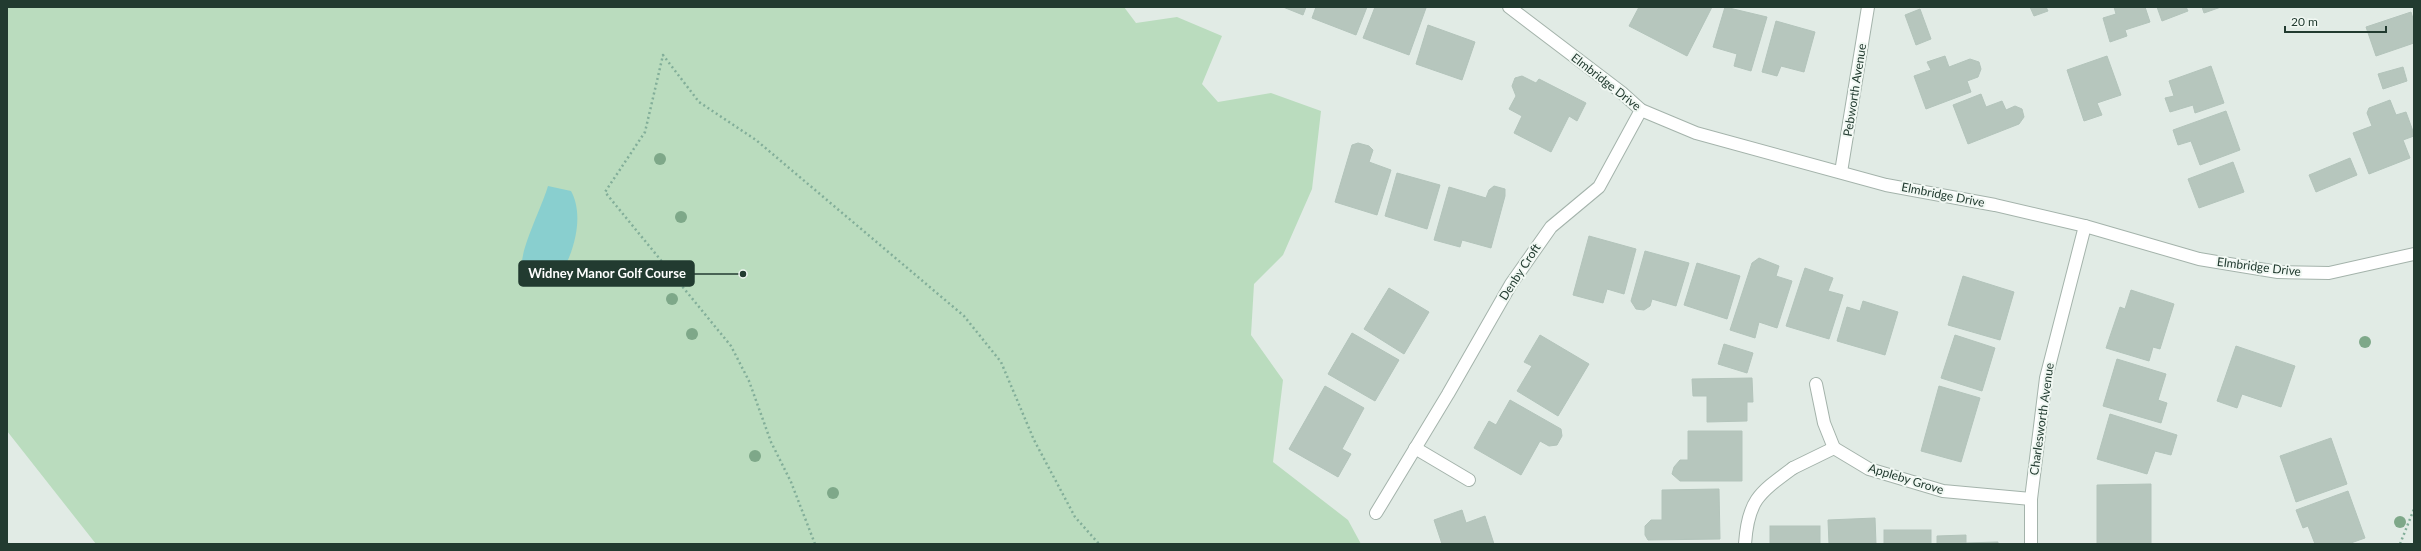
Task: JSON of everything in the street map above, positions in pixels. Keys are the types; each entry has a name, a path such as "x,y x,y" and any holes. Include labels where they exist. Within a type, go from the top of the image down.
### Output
{"street":[{"name":"Elmbridge Drive","path":"1509,7 1621,92 1641,110 1696,133 1886,184 1995,205 2085,226 2199,259 2278,272 2329,273 2414,254"},
{"name":"Pebworth Avenue","path":"1841,172 1868,7"},
{"name":"Denby Croft","path":"1376,513 1511,284 1551,227 1599,186 1641,110"},
{"name":"Charlesworth Avenue","path":"2031,544 2031,499 2046,378 2085,226"},
{"path":"1745,544 1747,520 1761,492 1792,468 1834,448 1824,423 1816,384"},
{"path":"1415,448 1469,480"},
{"name":"Appleby Grove","path":"1834,448 1869,469 1943,492 2031,499"}],"path":[{"path":"815,544 791,482 771,442 749,381 731,346 605,192 645,132 663,55 699,102 756,140 964,316 1001,362 1034,440 1075,517 1099,544"},
{"path":"2400,544 2414,509"}],"green space":[{"path":"7,7 1124,7 1136,23 1177,17 1222,36 1202,84 1218,102 1271,93 1321,111 1312,189 1283,255 1254,284 1251,335 1283,380 1273,462 1348,520 1361,544 96,544 7,431"}],"water":[{"path":"548,186 571,191 577,214 575,239 571,252 561,275 554,284 539,283 530,279 523,272 522,266 522,259 528,238"}],"building":[{"path":"1283,7 1306,7 1303,15"},
{"path":"1316,7 1367,7 1356,35 1312,18"},
{"path":"1375,7 1426,8 1409,55 1363,38"},
{"path":"1639,7 1712,7 1687,56 1629,26"},
{"path":"1725,7 1767,17 1751,71 1734,66 1737,54 1713,47"},
{"path":"2030,7 2046,7 2048,11 2034,16"},
{"path":"2114,7 2145,7 2150,22 2125,30 2127,36 2110,42 2103,18 2116,14"},
{"path":"2157,7 2186,7 2188,11 2162,21"},
{"path":"2202,7 2221,7 2204,13"},
{"path":"1920,9 1931,39 1916,45 1905,15"},
{"path":"2411,12 2414,22 2414,43 2376,56 2366,27"},
{"path":"1776,21 1815,32 1804,72 1781,66 1777,76 1762,72"},
{"path":"1428,25 1475,42 1462,80 1416,64"},
{"path":"1945,56 1949,67 1970,59 1979,62 1981,69 1978,77 1967,81 1971,92 1926,109 1914,76 1931,70 1927,62"},
{"path":"2107,56 2121,95 2097,103 2102,115 2084,121 2067,70"},
{"path":"2211,66 2224,103 2195,113 2193,105 2170,112 2165,98 2174,96 2169,81"},
{"path":"2403,67 2407,81 2383,89 2378,74"},
{"path":"1522,76 1536,83 1539,79 1586,103 1577,121 1569,116 1551,152 1514,133 1522,116 1509,109 1516,96 1512,86 1515,78"},
{"path":"1981,94 1986,107 2002,101 2006,110 2015,106 2022,109 2024,117 2019,124 1968,144 1953,105"},
{"path":"2390,100 2396,115 2406,112 2414,134 2414,136 2403,140 2410,158 2369,174 2353,133 2372,126 2367,113 2369,108"},
{"path":"2226,111 2240,150 2200,165 2191,141 2178,145 2173,130"},
{"path":"1358,143 1369,146 1373,150 1369,162 1391,170 1377,215 1335,202 1352,145"},
{"path":"2350,158 2357,175 2316,192 2309,175"},
{"path":"2233,162 2244,192 2199,208 2188,179"},
{"path":"1397,173 1440,185 1427,229 1385,216"},
{"path":"1494,186 1505,189 1505,196 1491,248 1462,240 1460,247 1434,240 1449,187 1486,198 1489,190"},
{"path":"1589,236 1636,249 1624,294 1607,289 1603,303 1573,295"},
{"path":"1645,251 1689,263 1676,306 1652,299 1650,306 1644,310 1636,309 1631,301"},
{"path":"1759,258 1779,266 1776,276 1792,281 1777,328 1759,322 1755,338 1730,330 1752,263"},
{"path":"1697,263 1740,276 1727,319 1684,305"},
{"path":"1805,268 1833,278 1828,291 1843,295 1829,339 1786,326"},
{"path":"1963,276 2014,292 2000,340 1948,325"},
{"path":"1389,288 1429,312 1404,354 1364,329"},
{"path":"2131,290 2174,304 2160,349 2153,347 2149,361 2106,348 2120,307 2125,309"},
{"path":"1863,301 1898,312 1885,355 1837,341 1847,307 1860,311"},
{"path":"1352,333 1399,360 1375,401 1328,374"},
{"path":"1540,335 1589,364 1558,416 1517,391 1532,366 1524,362"},
{"path":"1955,335 1995,348 1982,391 1941,378"},
{"path":"1724,344 1753,353 1747,373 1718,364"},
{"path":"2236,346 2295,366 2281,407 2242,394 2237,408 2217,401"},
{"path":"2117,359 2166,374 2158,400 2167,403 2161,423 2103,406"},
{"path":"1752,378 1753,402 1747,402 1747,421 1707,422 1707,396 1693,396 1692,379"},
{"path":"1325,386 1364,408 1342,449 1351,454 1338,477 1289,449"},
{"path":"1939,386 1980,398 1961,462 1921,451"},
{"path":"1510,400 1561,429 1562,436 1557,445 1549,446 1540,441 1521,475 1474,448 1489,421 1496,425"},
{"path":"2110,414 2177,435 2171,455 2155,451 2147,474 2097,459"},
{"path":"1688,431 1742,431 1742,481 1680,481 1672,474 1674,467 1680,460 1688,460"},
{"path":"2331,438 2347,484 2296,502 2280,456"},
{"path":"2151,484 2151,544 2097,544 2097,485"},
{"path":"1719,489 1720,539 1648,540 1645,535 1645,526 1651,520 1662,520 1662,490"},
{"path":"2348,491 2365,538 2348,544 2315,544 2308,526 2303,528 2296,510"},
{"path":"1462,510 1466,523 1485,516 1494,544 1442,544 1434,520"},
{"path":"1875,518 1876,544 1829,544 1828,520"},
{"path":"1770,526 1820,526 1820,544 1770,544"},
{"path":"1884,530 1931,530 1931,544 1884,544"},
{"path":"1966,535 1966,543 1998,542 1998,544 1937,544 1937,536"}],"place":[{"name":"Widney Manor Golf Course","path":"743,274"}]}
